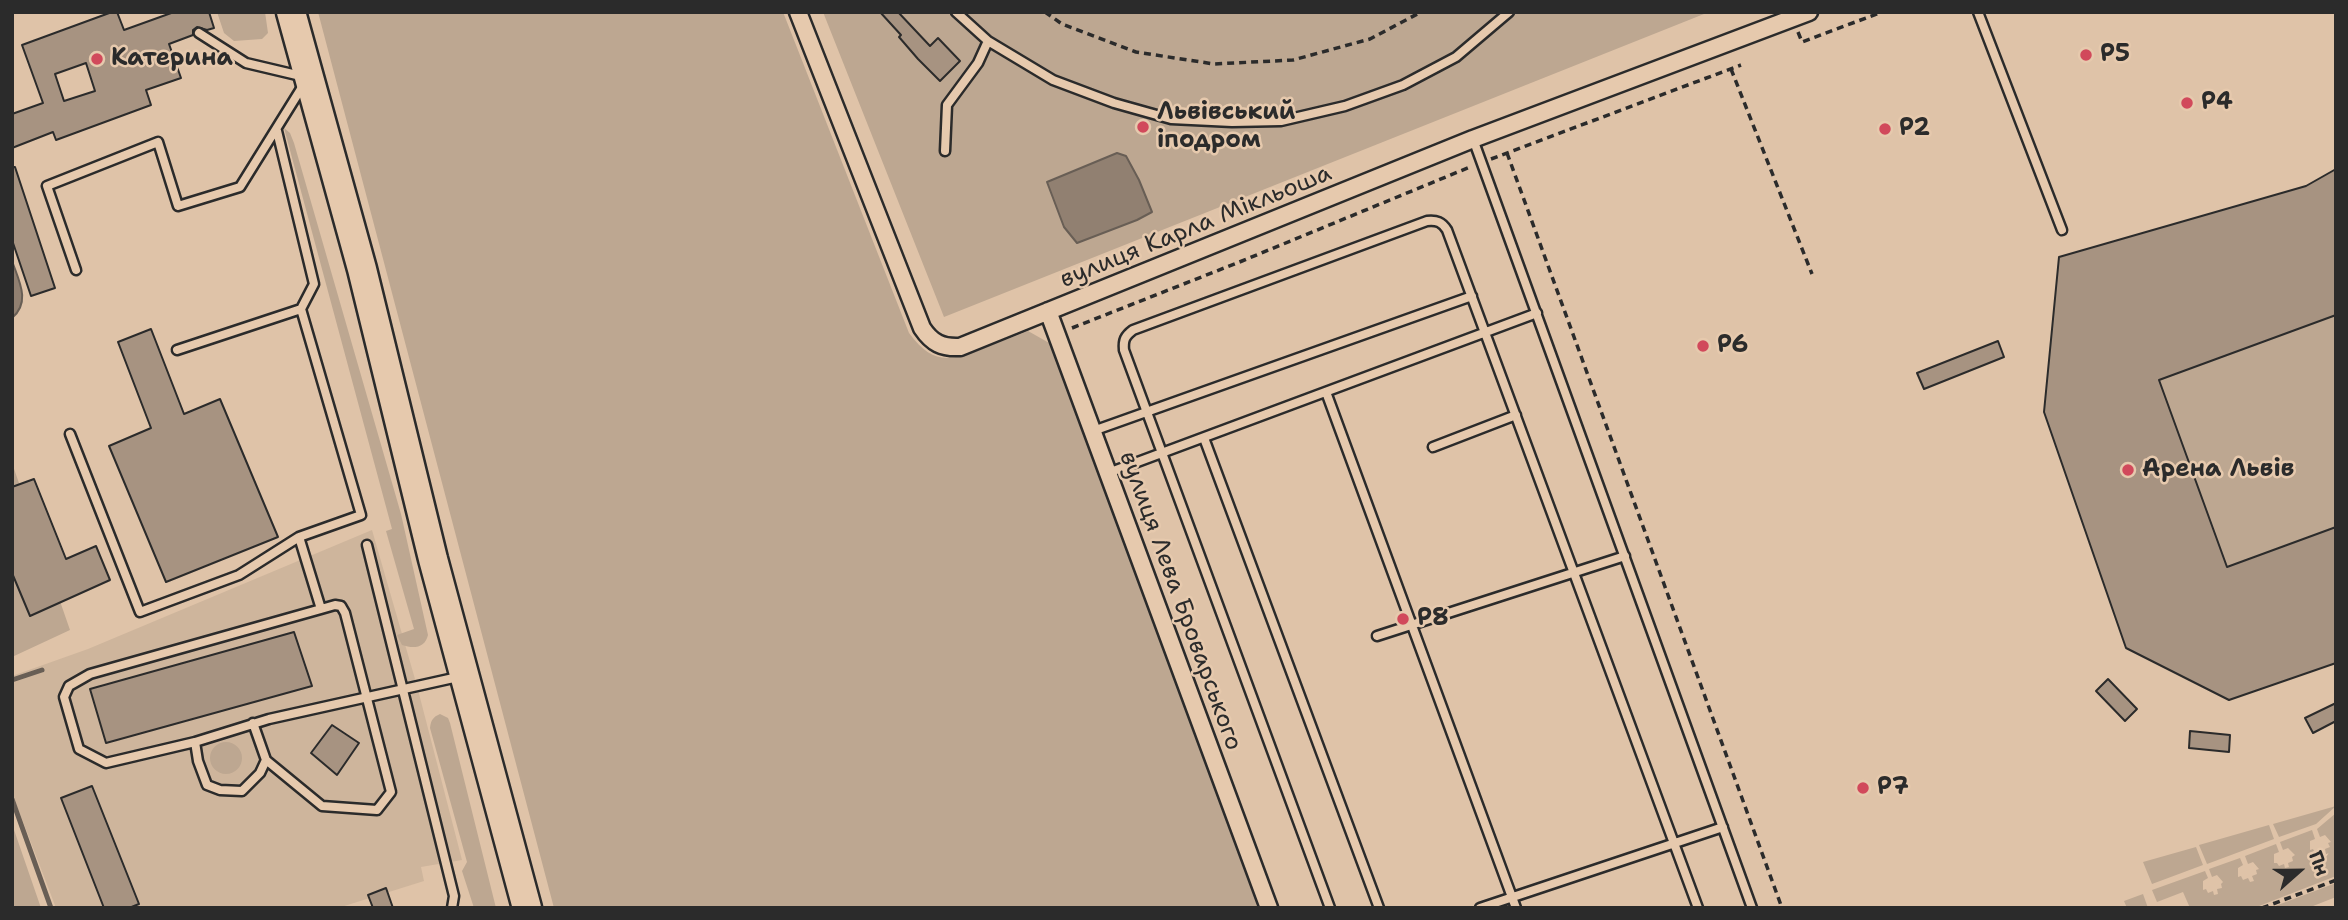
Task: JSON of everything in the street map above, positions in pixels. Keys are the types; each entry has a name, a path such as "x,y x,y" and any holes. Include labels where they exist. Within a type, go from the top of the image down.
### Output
{"highway":[{"path":"291,12 307,78 362,269 433,559 527,908"}],"street":[{"name":"вулиця Карла Мікльоша","path":"798,12 922,328 930,340 949,348 960,347 1473,139 1809,12"},
{"name":"вулиця Лева Броварського","path":"1048,311 1269,908"}],"lane":[{"path":"956,12 988,41 1053,80 1114,103 1171,119 1232,122 1281,121 1345,106 1403,85 1456,57 1509,12"},
{"path":"1978,12 2062,230"},
{"path":"76,270 47,186 158,142 178,206 240,187 277,131 307,78 246,63 199,33"},
{"path":"945,151 947,105 978,63 988,41"},
{"path":"71,434 140,612 239,575 299,537 361,515 301,309 314,284 277,131"},
{"path":"1473,139 1752,908"},
{"path":"1330,908 1123,342 1126,335 1133,330 1435,220 1447,230 1698,908"},
{"path":"1093,431 1472,296"},
{"path":"177,350 301,309"},
{"path":"1108,473 1537,313"},
{"path":"1326,392 1516,908"},
{"path":"1433,447 1516,415"},
{"path":"1204,438 1379,908"},
{"path":"299,537 321,608"},
{"path":"367,545 454,896 452,908"},
{"path":"1377,636 1625,556"},
{"path":"253,723 266,760 322,806 377,810 391,792 368,697 341,606 321,608 90,674 69,686 64,696 79,749 106,763 195,742 253,723 368,697 403,689 465,675"},
{"path":"195,742 202,776 207,785 220,790 242,790 260,773 266,760"},
{"path":"1480,908 1723,827"}],"path":[{"path":"1045,12 1062,24 1136,52 1214,64 1293,60 1370,39 1421,12"},
{"path":"1802,42 1882,12"},
{"path":"1057,333 1483,162 1741,65"},
{"path":"1731,69 1812,274"},
{"path":"1507,153 1782,908"},
{"path":"2262,908 2336,880"}],"shaded area":[{"path":"217,12 265,12 268,33 262,39 234,41 224,33"},
{"path":"318,12 783,12 909,333 917,343 933,355 950,358 1028,331 1051,344 1259,908 554,908"},
{"name":"Львівський іподром","path":"823,12 1709,12 944,317"},
{"path":"284,128 290,133 294,143 401,514 428,635 424,643 418,646 402,645 397,635 414,629 386,531 392,529"},
{"path":"1117,153 1126,156 1152,212 1077,243 1064,227 1047,182"},
{"path":"12,261 22,298 18,312 12,318"},
{"path":"2336,315 2336,527 2227,567 2159,380"},
{"path":"12,463 70,630 12,657"},
{"path":"372,530 417,686 462,860 421,867 424,881 338,908 56,908 12,793 12,676 88,649"},
{"path":"440,714 448,718 450,723 496,908 474,908 462,871 467,862 430,728 433,719"},
{"path":"226,742 237,747 242,758 237,769 226,774 215,769 210,758 215,747"},
{"path":"2336,806 2316,824 2279,837 2273,824"},
{"path":"2336,813 2336,876 2254,908 2190,908 2183,892 2157,902 2152,890 2205,871 2208,878 2203,881 2203,890 2218,894 2217,889 2222,888 2223,882 2217,875 2212,877 2209,869 2240,858 2243,865 2238,868 2238,877 2254,881 2252,876 2257,874 2256,870 2259,869 2253,862 2248,864 2245,856 2276,844 2279,852 2274,854 2274,863 2289,867 2288,863 2293,861 2292,857 2295,855 2288,848 2283,850 2280,842 2312,830 2315,839 2310,841 2310,850 2326,854 2325,849 2330,847 2328,843 2331,842 2325,835 2320,837 2317,829"},
{"path":"12,824 41,908 12,908"},
{"path":"2269,825 2274,839 2207,864 2199,845"},
{"path":"2196,847 2203,865 2152,884 2143,862"},
{"path":"2336,883 2336,897 2308,908 2270,908"},
{"path":"2143,894 2148,908 2127,908 2124,901"}],"building":[{"path":"112,12 117,12 124,30 174,12 209,12 214,28 207,30 197,27 193,30 193,35 169,44 181,78 146,90 151,105 56,140 53,132 12,148 12,114 43,103 22,45","holes":["86,63 95,91 64,101 55,74"]},
{"path":"880,12 898,12 930,46 938,38 960,61 940,81 918,59"},
{"path":"12,167 15,167 55,288 31,296 12,240"},
{"name":"Арена Львів","path":"2336,169 2336,315 2159,380 2227,567 2336,527 2336,663 2229,700 2126,648 2044,412 2059,257 2306,186"},
{"path":"151,329 184,414 220,399 278,537 166,582 109,446 151,428 118,342"},
{"path":"1998,341 2004,357 1924,389 1917,373"},
{"path":"34,479 66,559 96,546 110,580 30,616 12,573 12,487"},
{"path":"294,632 312,686 106,743 90,689"},
{"path":"2108,679 2137,709 2125,721 2096,691"},
{"path":"2336,703 2336,721 2313,733 2305,718"},
{"path":"332,725 359,743 337,775 311,753"},
{"path":"2190,731 2230,735 2229,752 2189,748"},
{"path":"92,786 139,904 129,908 104,908 61,798"},
{"path":"386,888 393,908 373,908 368,895"}],"waterway":[{"path":"12,680 42,670"},
{"path":"12,799 51,908"}],"place":[{"name":"P5","path":"2086,55"},
{"name":"Катерина","path":"97,59"},
{"name":"P4","path":"2187,103"},
{"name":"Львівський іподром","path":"1143,127"},
{"name":"P2","path":"1885,129"},
{"name":"P6","path":"1703,346"},
{"name":"Арена Львів","path":"2128,470"},
{"name":"P8","path":"1403,619"},
{"name":"P7","path":"1863,788"}]}
